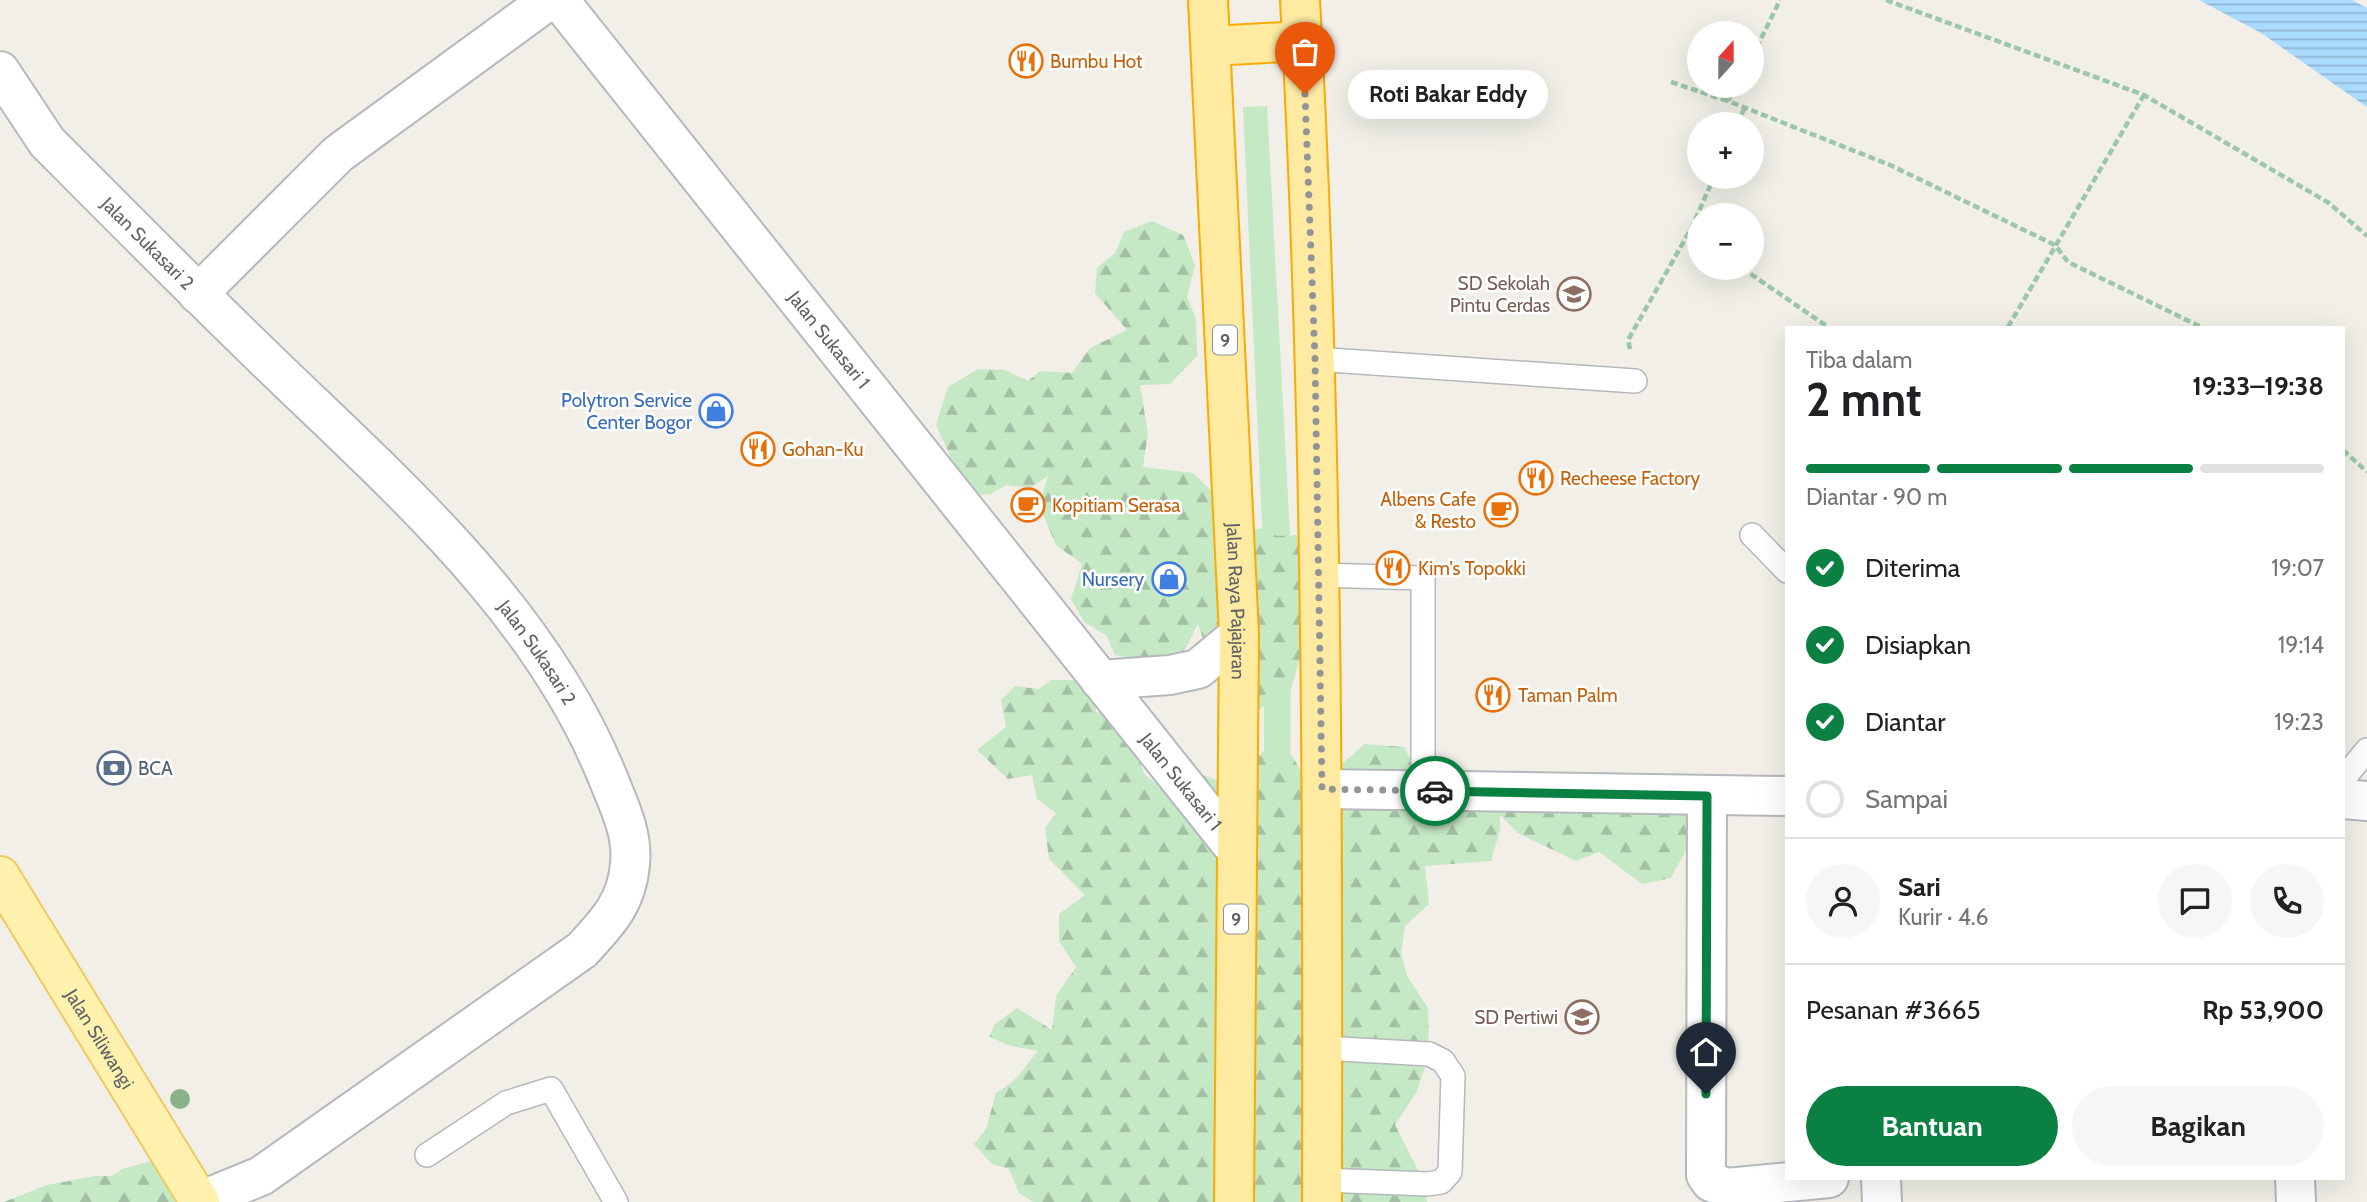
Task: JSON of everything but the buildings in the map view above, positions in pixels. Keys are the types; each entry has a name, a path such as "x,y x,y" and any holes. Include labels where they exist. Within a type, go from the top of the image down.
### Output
{"highway":[{"name":"Jalan Raya Pajajaran","path":"1208,0 1239,635 1234,1202"},
{"path":"1300,0 1315,359 1319,575 1322,1191"},
{"path":"1211,46 1303,41"}],"main road":[{"name":"Jalan Siliwangi","path":"0,876 200,1201"}],"street":[{"path":"198,294 338,154 549,0"},
{"name":"Jalan Sukasari 1","path":"559,0 1236,850"},
{"name":"Jalan Sukasari 2","path":"0,71 47,142 462,552 535,646 566,692 600,758 628,829 630,865 616,914 582,950 261,1176 200,1201"},
{"path":"1100,680 1170,675 1198,669 1239,635"},
{"path":"1322,789 1785,796"},
{"path":"1707,796 1706,1175 1711,1182 1727,1188 1809,1180"},
{"path":"2345,799 2367,801"},
{"path":"1881,1180 1882,1202"},
{"path":"2295,1180 2296,1202"}],"lane":[{"path":"1315,359 1635,381"},
{"path":"1752,535 1785,569"},
{"path":"1319,575 1423,578 1423,790"},
{"path":"2345,777 2367,750"},
{"path":"1322,1191 1427,1184 1446,1178 1450,1172 1453,1076 1443,1060 1429,1054 1323,1048"},
{"path":"427,1155 506,1103 551,1089 616,1202"}],"path":[{"path":"1764,33 1780,0"},
{"path":"1886,0 2144,95 2329,203 2367,236"},
{"path":"1671,82 1745,107 1889,165 2055,246 2068,262 2199,326"},
{"path":"2009,326 2144,95"},
{"path":"1743,112 1745,107"},
{"path":"1635,381 1628,340 1687,236"},
{"path":"1759,280 1827,326"},
{"path":"2345,452 2367,472"}],"green space":[{"path":"1267,106 1291,553 1289,1202 1267,1202 1263,546 1243,107"},
{"path":"1152,221 1183,235 1195,265 1187,297 1196,319 1197,356 1170,384 1140,385 1148,434 1143,467 1193,473 1231,510 1234,534 1263,528 1277,536 1296,535 1325,566 1291,690 1258,710 1232,696 1208,654 1198,624 1183,653 1147,662 1115,655 1106,635 1084,622 1071,599 1082,564 1056,545 1039,505 1048,476 1030,488 1006,485 991,494 956,496 942,480 952,460 936,425 948,387 978,369 1005,370 1028,381 1040,371 1072,373 1090,348 1127,330 1095,293 1097,268 1115,253 1124,232"},
{"path":"1051,680 1082,680 1094,689 1096,712 1121,718 1145,775 1167,792 1192,771 1237,788 1263,751 1292,755 1305,779 1335,770 1365,744 1404,747 1419,775 1420,818 1492,774 1559,815 1583,802 1645,800 1688,815 1690,843 1671,878 1642,884 1599,852 1576,861 1518,833 1500,815 1500,830 1491,861 1425,866 1429,904 1405,926 1401,954 1407,976 1428,1008 1429,1054 1417,1091 1395,1125 1422,1178 1427,1202 1033,1202 1019,1193 1009,1169 992,1164 974,1144 986,1129 996,1093 1016,1079 1038,1051 1007,1045 989,1036 995,1024 1017,1008 1052,1030 1056,996 1076,967 1059,941 1059,914 1085,895 1049,859 1045,828 1056,813 1037,799 1032,775 1008,779 977,750 1006,727 1001,700 1015,686 1039,689"},
{"path":"159,1159 185,1202 4,1202 47,1185 95,1176 112,1176 122,1169"}],"water":[{"path":"2199,0 2352,0 2367,8 2367,107 2261,33"}],"way so far":[{"path":"1305,94 1315,359 1322,789 1435,791"}],"place":[{"name":"Bumbu Hot","path":"1026,61"},
{"name":"Roti Bakar Eddy","path":"1305,94"},
{"name":"SD Sekolah Pintu Cerdas","path":"1574,294"},
{"name":"Polytron Service Center Bogor","path":"716,411"},
{"name":"Gohan-Ku","path":"758,449"},
{"name":"Recheese Factory","path":"1536,478"},
{"name":"Kopitiam Serasa","path":"1028,505"},
{"name":"Albens Cafe & Resto","path":"1501,510"},
{"name":"Kim's Topokki","path":"1393,568"},
{"name":"Nursery","path":"1169,579"},
{"name":"Taman Palm","path":"1493,695"},
{"name":"BCA","path":"114,768"},
{"name":"SD Pertiwi","path":"1582,1017"}],"route":[{"path":"1435,791 1707,796 1706,1094"}]}
